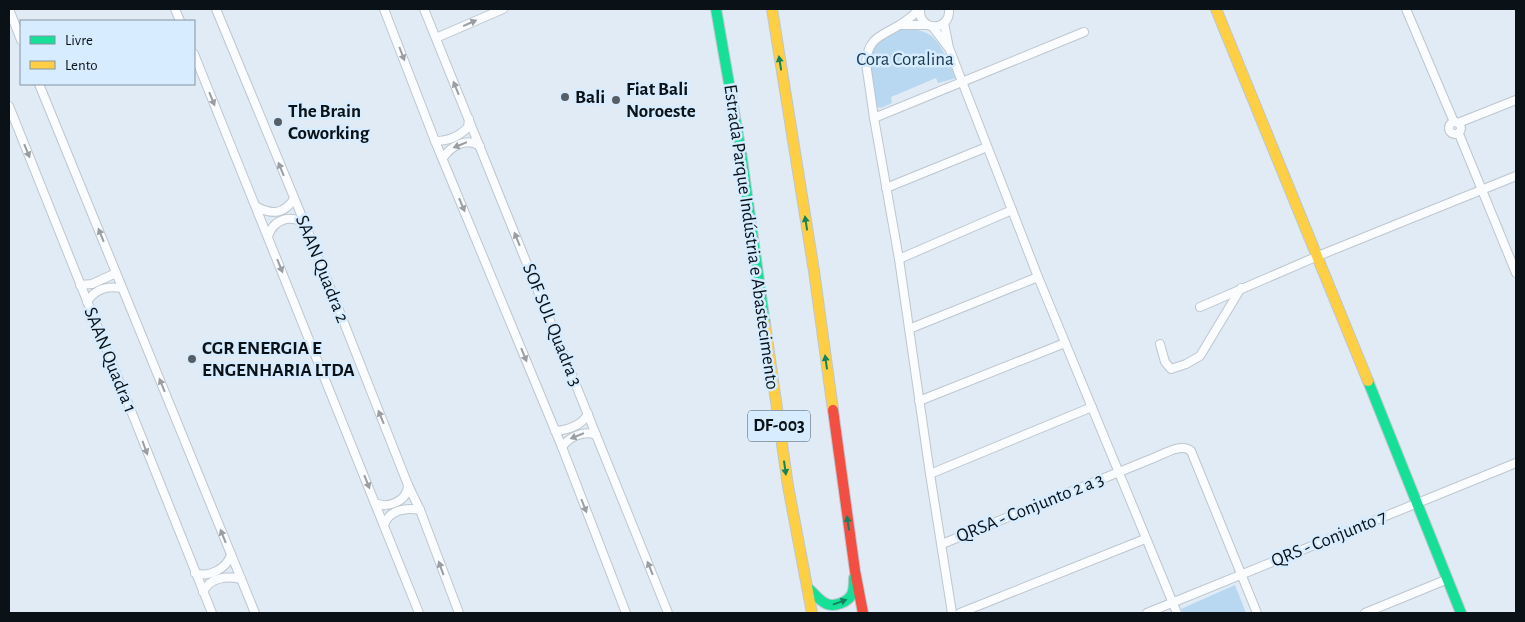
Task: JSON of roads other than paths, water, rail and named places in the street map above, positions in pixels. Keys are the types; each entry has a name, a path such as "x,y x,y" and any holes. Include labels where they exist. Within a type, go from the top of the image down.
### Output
{"main road":[{"name":"Estrada Parque Indústria e Abastecimento","path":"715,9 742,162 788,486 812,613"},
{"name":"DF-003","path":"772,9 814,271 855,571 863,613"},
{"path":"1216,9 1318,256 1461,613"},
{"path":"808,588 826,603 833,605 841,603 853,592 855,571"}],"street":[{"path":"9,9 20,37"},
{"name":"SAAN Quadra 2","path":"216,9 305,224 408,485 420,510 458,613"},
{"path":"384,9 435,141 562,447 626,613"},
{"name":"SOF SUL Quadra 3","path":"424,9 668,613"},
{"path":"436,38 482,13 503,9"},
{"path":"920,9 872,43 867,55 867,70 952,613"},
{"path":"920,9 921,18 949,48"},
{"path":"1406,9 1456,122 1461,127 1459,134 1516,273"},
{"path":"900,25 938,26 944,23 951,10"},
{"path":"944,23 949,48 1038,277 1176,613"},
{"path":"874,118 1084,32"},
{"path":"195,56 419,613"},
{"path":"39,85 255,613"},
{"path":"1459,134 1454,135 1449,132 1449,126 1516,100"},
{"name":"SAAN Quadra 1","path":"9,106 212,613"},
{"path":"435,141 443,141 458,136 468,127 469,118"},
{"path":"442,158 448,151 460,144 474,142 480,146"},
{"path":"886,188 987,147"},
{"path":"1200,308 1318,256 1516,176"},
{"path":"256,208 269,212 280,211 289,206 294,199"},
{"path":"898,260 1012,210"},
{"path":"268,236 270,229 288,219 294,218 305,224"},
{"path":"80,285 92,284 116,272"},
{"path":"909,329 1038,277"},
{"path":"87,302 94,293 102,288 110,286 122,288"},
{"path":"1160,344 1165,362 1172,369 1195,360 1204,351 1242,288"},
{"path":"919,401 1065,343"},
{"path":"930,474 1092,408"},
{"path":"555,431 563,431 584,421 588,414"},
{"path":"562,447 566,442 580,434 596,435"},
{"name":"QRSA - Conjunto 2 a 3","path":"942,544 1182,447 1188,448 1191,451 1242,574"},
{"name":"QRS - Conjunto 7","path":"1147,613 1516,464"},
{"path":"375,503 382,506 403,498 408,492 408,485"},
{"path":"384,525 386,519 398,511 408,508 420,510"},
{"path":"960,613 1145,539"},
{"path":"195,573 208,574 217,570 229,562 231,555"},
{"path":"1242,574 1257,613"},
{"path":"203,592 206,585 223,578 241,579"},
{"path":"1365,613 1448,579"}],"place":[{"name":"Bali","path":"565,97"},
{"name":"Fiat Bali Noroeste","path":"616,100"},
{"name":"The Brain Coworking","path":"278,122"},
{"name":"CGR ENERGIA E ENGENHARIA LTDA","path":"192,359"}],"park label":[{"name":"Cora Coralina","path":"905,59"}]}
